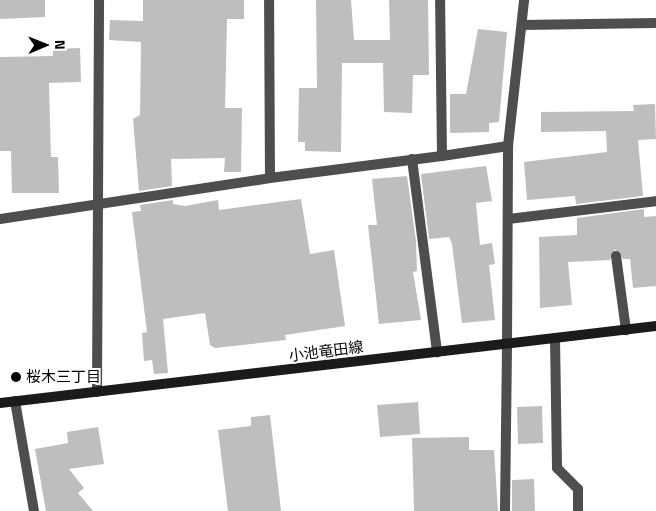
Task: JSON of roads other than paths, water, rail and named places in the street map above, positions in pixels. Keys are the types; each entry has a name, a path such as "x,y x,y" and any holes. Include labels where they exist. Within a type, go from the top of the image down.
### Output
{"main road":[{"name":"小池竜田線","path":"0,403 656,326"}],"street":[{"path":"97,392 96,206 99,0"},
{"path":"269,0 270,178"},
{"path":"440,0 442,156"},
{"path":"505,511 508,146 524,0"},
{"path":"522,25 656,23"},
{"path":"0,219 96,206 270,178 508,146"},
{"path":"412,159 437,352"},
{"path":"508,219 656,201"},
{"path":"616,256 626,330"},
{"path":"555,338 557,468 578,489 578,511"},
{"path":"15,401 34,511"}],"place":[{"name":"桜木三丁目","path":"16,377"}]}
